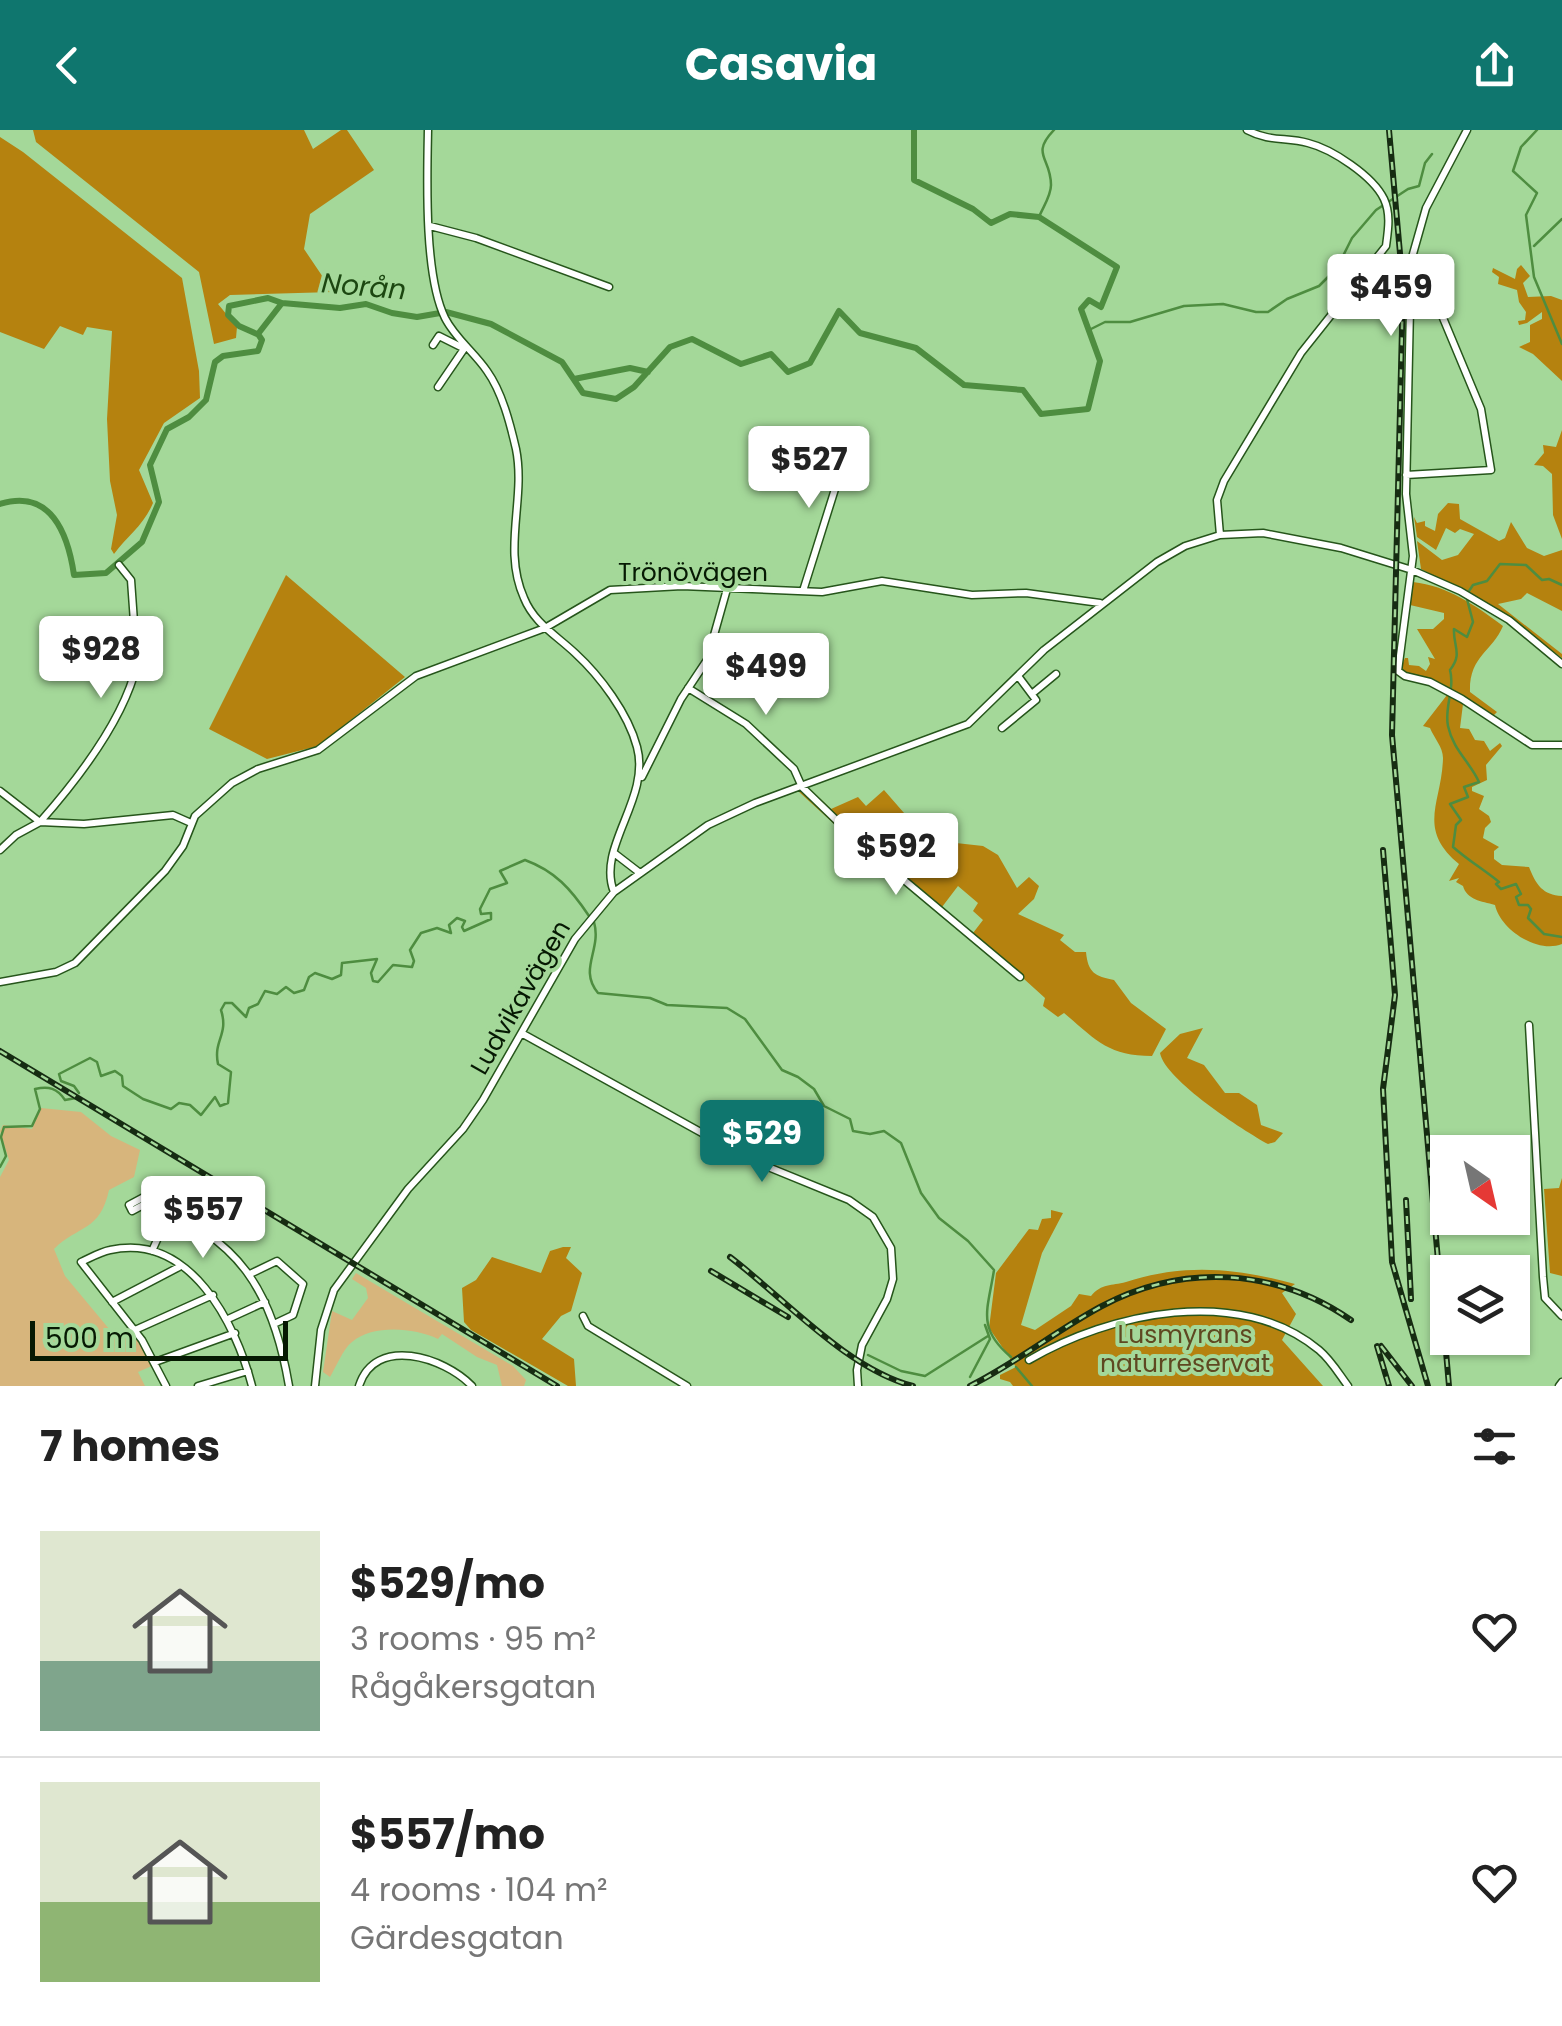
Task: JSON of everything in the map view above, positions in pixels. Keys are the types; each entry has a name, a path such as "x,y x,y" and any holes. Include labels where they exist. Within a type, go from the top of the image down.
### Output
{"street":[{"path":"428,130 430,226 440,302 446,320 464,347 493,380 513,438 518,473 513,540 516,573 527,605 545,628 599,678 618,707 638,748 640,781"},
{"path":"1220,535 1218,500 1224,481 1301,353 1386,246 1389,226 1384,198 1341,156 1314,144 1272,141 1247,130"},
{"path":"1467,130 1426,208 1411,261 1406,475 1412,570 1398,670 1462,699 1532,745 1562,746"},
{"path":"430,226 476,238 608,287"},
{"path":"1406,475 1491,470 1481,410 1424,270 1411,261"},
{"path":"432,345 439,336 464,347"},
{"path":"438,388 464,347"},
{"path":"803,591 846,454 844,433"},
{"name":"Ludvikavägen","path":"315,1386 321,1330 334,1290 408,1189 463,1128 590,918 614,892 708,825 755,803 964,726 1102,603 1156,562 1185,546 1220,535 1263,534 1342,548 1412,570 1475,598 1562,664"},
{"path":"0,850 16,835 40,822 82,775 134,676 137,649 131,580 119,565"},
{"name":"Trönövägen","path":"0,982 63,970 78,960 169,865 183,846 191,824 210,800 240,778 318,750 410,680 545,628 610,590 682,586 822,592 893,582 972,595 1026,593 1102,603"},
{"path":"614,892 610,872 613,852 640,781 688,688 707,660 728,589"},
{"path":"1033,693 1056,674"},
{"path":"1002,728 1037,698 1018,676"},
{"path":"688,688 746,724 794,768 802,786 895,875 1020,977"},
{"path":"0,792 40,822 84,824 174,815 191,824"},
{"path":"613,852 640,873"},
{"path":"1529,1024 1543,1277 1546,1298 1562,1316"},
{"path":"523,1034 751,1160 849,1200 873,1217 891,1248 893,1279 887,1299 862,1345 856,1370 858,1386"},
{"path":"147,1203 201,1228 250,1274 276,1322 289,1386"},
{"path":"152,1252 170,1211"},
{"path":"166,1386 135,1330 81,1262 109,1250 152,1252 180,1266 213,1296 228,1319 252,1386"},
{"path":"250,1274 277,1261 304,1284 292,1315 276,1322"},
{"path":"112,1302 180,1266"},
{"path":"135,1330 213,1296"},
{"path":"228,1319 266,1302"},
{"path":"1029,1360 1056,1345 1119,1324 1218,1312 1254,1318 1309,1342 1327,1357 1348,1386"},
{"path":"582,1316 588,1326 686,1386"},
{"path":"155,1362 235,1333"},
{"path":"358,1386 368,1367 388,1356 448,1368 472,1386"},
{"path":"198,1386 248,1370"}],"shaded area":[{"path":"41,1108 81,1112 111,1136 140,1150 134,1177 109,1190 94,1221 54,1249 65,1276 115,1336 134,1331 154,1365 138,1372 145,1386 0,1386 0,1177 9,1160 0,1131 3,1125 32,1129"},
{"path":"356,1273 513,1366 526,1380 524,1386 502,1386 497,1365 442,1334 438,1339 394,1330 371,1332 352,1342 330,1377 323,1372 332,1311 352,1320 368,1298 366,1288 352,1279"}],"green space":[{"path":"33,130 304,130 313,149 347,130 374,170 310,214 304,249 333,292 230,295 218,304 237,327 236,338 214,344 199,272 36,142"},
{"path":"0,137 182,278 199,371 200,398 164,423 139,470 153,503 114,554 111,549 117,515 110,481 107,419 112,331 87,327 83,335 60,326 44,349 0,332"},
{"path":"1521,265 1530,276 1523,283 1528,297 1551,296 1562,300 1562,381 1533,354 1519,347 1530,342 1530,325 1542,319 1542,312 1519,325 1526,312 1517,290 1498,284 1499,277 1492,272 1493,268 1515,279"},
{"path":"1562,430 1562,539 1553,515 1552,474 1543,466 1534,465 1544,453 1543,445 1556,447"},
{"path":"1448,503 1459,504 1460,519 1499,541 1505,538 1511,522 1527,548 1544,556 1562,550 1562,611 1527,593 1521,599 1498,604 1562,654 1562,658 1491,605 1421,569 1417,541 1442,560 1458,555 1474,534 1460,529 1455,533 1446,528 1436,550 1417,537 1414,517 1417,523 1425,521 1425,526 1435,531 1438,514"},
{"path":"286,575 405,677 318,746 267,759 209,729"},
{"path":"1413,582 1449,592 1503,626 1477,662 1471,680 1470,692 1497,712 1492,717 1457,692 1404,673 1401,667 1405,658 1409,665 1426,671 1428,657 1435,659 1417,629 1433,629 1444,619 1444,613 1410,605"},
{"path":"1447,695 1463,704 1460,728 1469,729 1475,740 1484,741 1490,751 1500,743 1502,746 1486,765 1487,780 1472,787 1472,791 1484,796 1479,809 1491,822 1483,838 1499,847 1494,851 1494,859 1502,865 1529,867 1541,888 1562,896 1562,944 1542,946 1521,937 1504,923 1495,905 1471,897 1456,882 1459,878 1449,881 1459,864 1438,839 1434,814 1443,754 1430,728 1423,726"},
{"path":"810,789 831,809 858,797 866,806 884,790 911,821 931,827 956,843 983,846 998,855 1017,888 1029,877 1039,886 1034,899 1018,914 1064,935 1060,940 1075,952 1086,952 1094,972 1114,980 1131,1003 1166,1029 1152,1056 1113,1050 1064,1013 1058,1017 1043,1006 1045,998 973,933 983,920 973,911 978,903 958,886 942,907 902,877 860,836 855,843 798,791"},
{"path":"1203,1028 1187,1058 1204,1065 1225,1093 1239,1093 1257,1105 1261,1125 1283,1133 1275,1142 1268,1144 1225,1117 1165,1064 1160,1053 1180,1034"},
{"path":"1562,1178 1562,1276 1550,1273 1544,1189 1559,1188"},
{"name":"Lusmyrans naturreservat","path":"1051,1210 1063,1213 1042,1253 1021,1325 1035,1330 1071,1306 1079,1294 1091,1296 1107,1286 1169,1272 1231,1271 1273,1279 1295,1284 1282,1293 1296,1314 1282,1340 1323,1386 1013,1386 1000,1379 1000,1375 1016,1367 989,1328 996,1273 1029,1229 1038,1230 1042,1219 1051,1218"},
{"path":"571,1247 566,1258 582,1273 571,1311 561,1316 542,1339 574,1359 576,1386 568,1386 471,1330 464,1322 462,1288 476,1280 492,1257 541,1273 550,1251"}],"waterway":[{"name":"Norån","path":"0,504 18,501 44,509 61,530 74,575 106,573 142,542 159,502 150,465 167,429 189,417 206,400 215,362 223,356 258,351 262,340 258,334 282,303 340,308 366,304 417,317 446,312 491,324 562,362 583,393 616,399 634,387 670,347 692,339 741,364 771,354 788,372 810,363 839,311 860,333 916,348 964,385 1023,390 1041,414 1088,409 1100,361 1081,309 1089,300 1101,307 1117,267 1039,217 1010,214 991,223 973,209 914,180 914,130"},
{"path":"1039,217 1051,185 1043,145 1054,130"},
{"path":"1537,130 1521,147 1513,171 1537,193 1526,215 1534,277 1562,344"},
{"path":"1089,330 1105,322 1130,322 1184,306 1223,304 1268,312 1319,286 1337,268 1352,238 1376,210 1419,186 1425,163 1432,154"},
{"path":"1534,246 1562,219"},
{"path":"257,334 239,326 228,315 229,306 268,298 282,303"},
{"name":"Norån","path":"574,379 630,368 648,372"},
{"path":"1469,591 1473,585 1487,581 1500,564 1526,565 1542,580 1562,585"},
{"path":"1467,599 1473,622 1467,637 1454,629 1457,654 1450,670 1447,719 1454,742 1479,782 1464,787 1468,797 1450,804 1461,820 1456,825 1453,847 1499,882 1496,884 1501,889 1516,884 1521,894 1516,897 1519,905 1531,909 1528,918 1544,934 1562,937"},
{"path":"79,1093 74,1086 61,1081 59,1074 90,1058 97,1062 101,1076 115,1071 122,1076 123,1086 143,1099 171,1109 179,1103 190,1105 201,1115 215,1097 220,1106 228,1103 231,1072 218,1064 217,1056 225,1003 232,1003 246,1017 265,991 277,994 286,987 294,993 304,990 315,973 332,979 341,975 342,963 377,959 371,973 373,981 378,982 393,965 412,967 410,950 421,933 437,928 451,933 449,925 457,918 465,921 464,931 491,919 491,913 481,914 480,909 490,889 507,883 500,871 525,860 562,882 589,916"},
{"path":"594,922 590,976 598,993 650,998 667,1005 727,1008 745,1019 782,1070 814,1089 824,1106 850,1119 853,1131 884,1131 901,1143 921,1193 939,1218 968,1241 994,1270 987,1317 993,1337 1011,1357"},
{"path":"0,1167 6,1156 1,1137 4,1127 32,1126 40,1109 35,1089 52,1089 65,1100 76,1098"},
{"path":"970,1377 990,1339 985,1325"},
{"path":"868,1355 901,1371 925,1376 988,1336"},
{"path":"1016,1367 1032,1386"}],"railway":[{"path":"1389,130 1403,287 1392,735 1449,1386"},
{"path":"1383,850 1395,995 1383,1089 1392,1262 1428,1386"},
{"path":"0,1051 557,1386"},
{"path":"1406,1200 1411,1299"},
{"path":"730,1257 840,1349 888,1377 913,1386"},
{"path":"711,1271 788,1317"},
{"path":"970,1386 1102,1306 1165,1283 1229,1277 1261,1281 1292,1290 1351,1320"},
{"path":"1377,1346 1389,1386"},
{"path":"1381,1346 1412,1386"}]}
